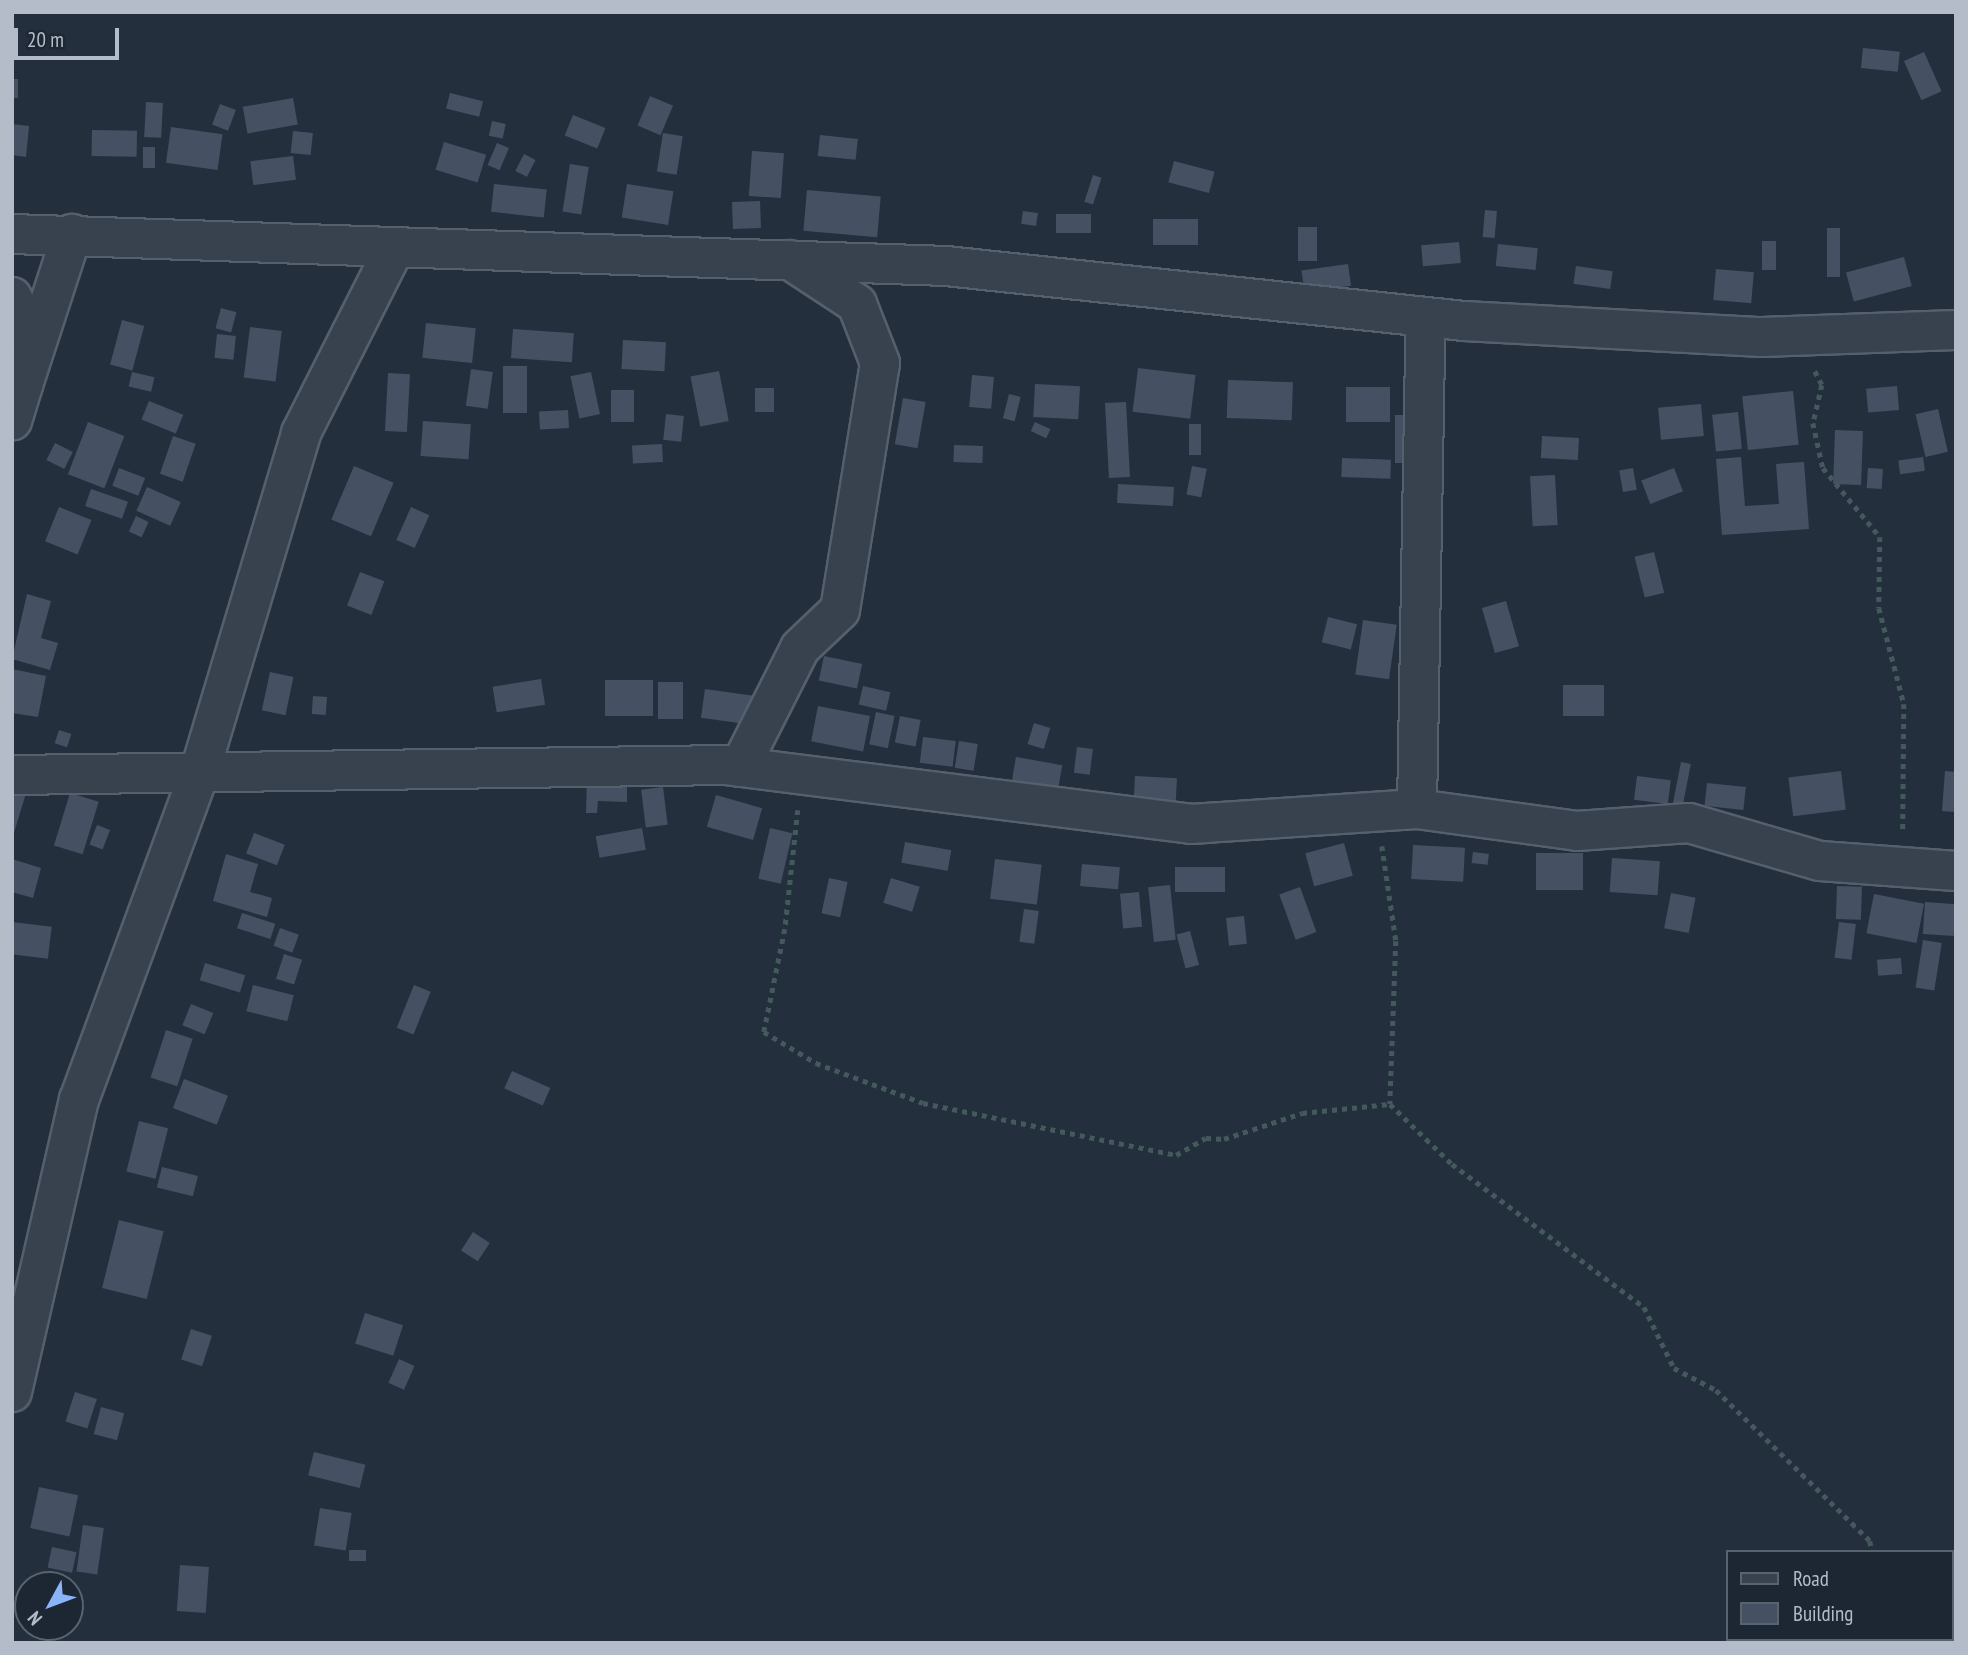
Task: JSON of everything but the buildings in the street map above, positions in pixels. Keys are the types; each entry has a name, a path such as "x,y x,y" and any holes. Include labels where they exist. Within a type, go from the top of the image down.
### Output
{"street":[{"path":"12,234 72,234 393,251 947,266 1426,317 1797,336 1956,330"},
{"path":"18,402 72,234"},
{"path":"12,1392 79,1100 199,774 301,433 393,251"},
{"path":"740,766 800,648 840,610 880,363 857,304 790,260"},
{"path":"12,297 21,314 18,402"},
{"path":"1417,809 1426,317"},
{"path":"12,775 740,766 1191,824 1417,809 1577,831 1689,824 1820,860 1956,871"}],"path":[{"path":"1797,336 1822,385 1813,423 1824,468 1880,537 1879,608 1904,704 1903,867"},
{"path":"802,772 785,929 764,1032 816,1063 923,1103 1175,1155 1206,1138 1224,1139 1302,1113 1390,1104"},
{"path":"1378,812 1396,941 1390,1104 1452,1164 1644,1307 1674,1368 1716,1390 1870,1541 1871,1550"}]}
